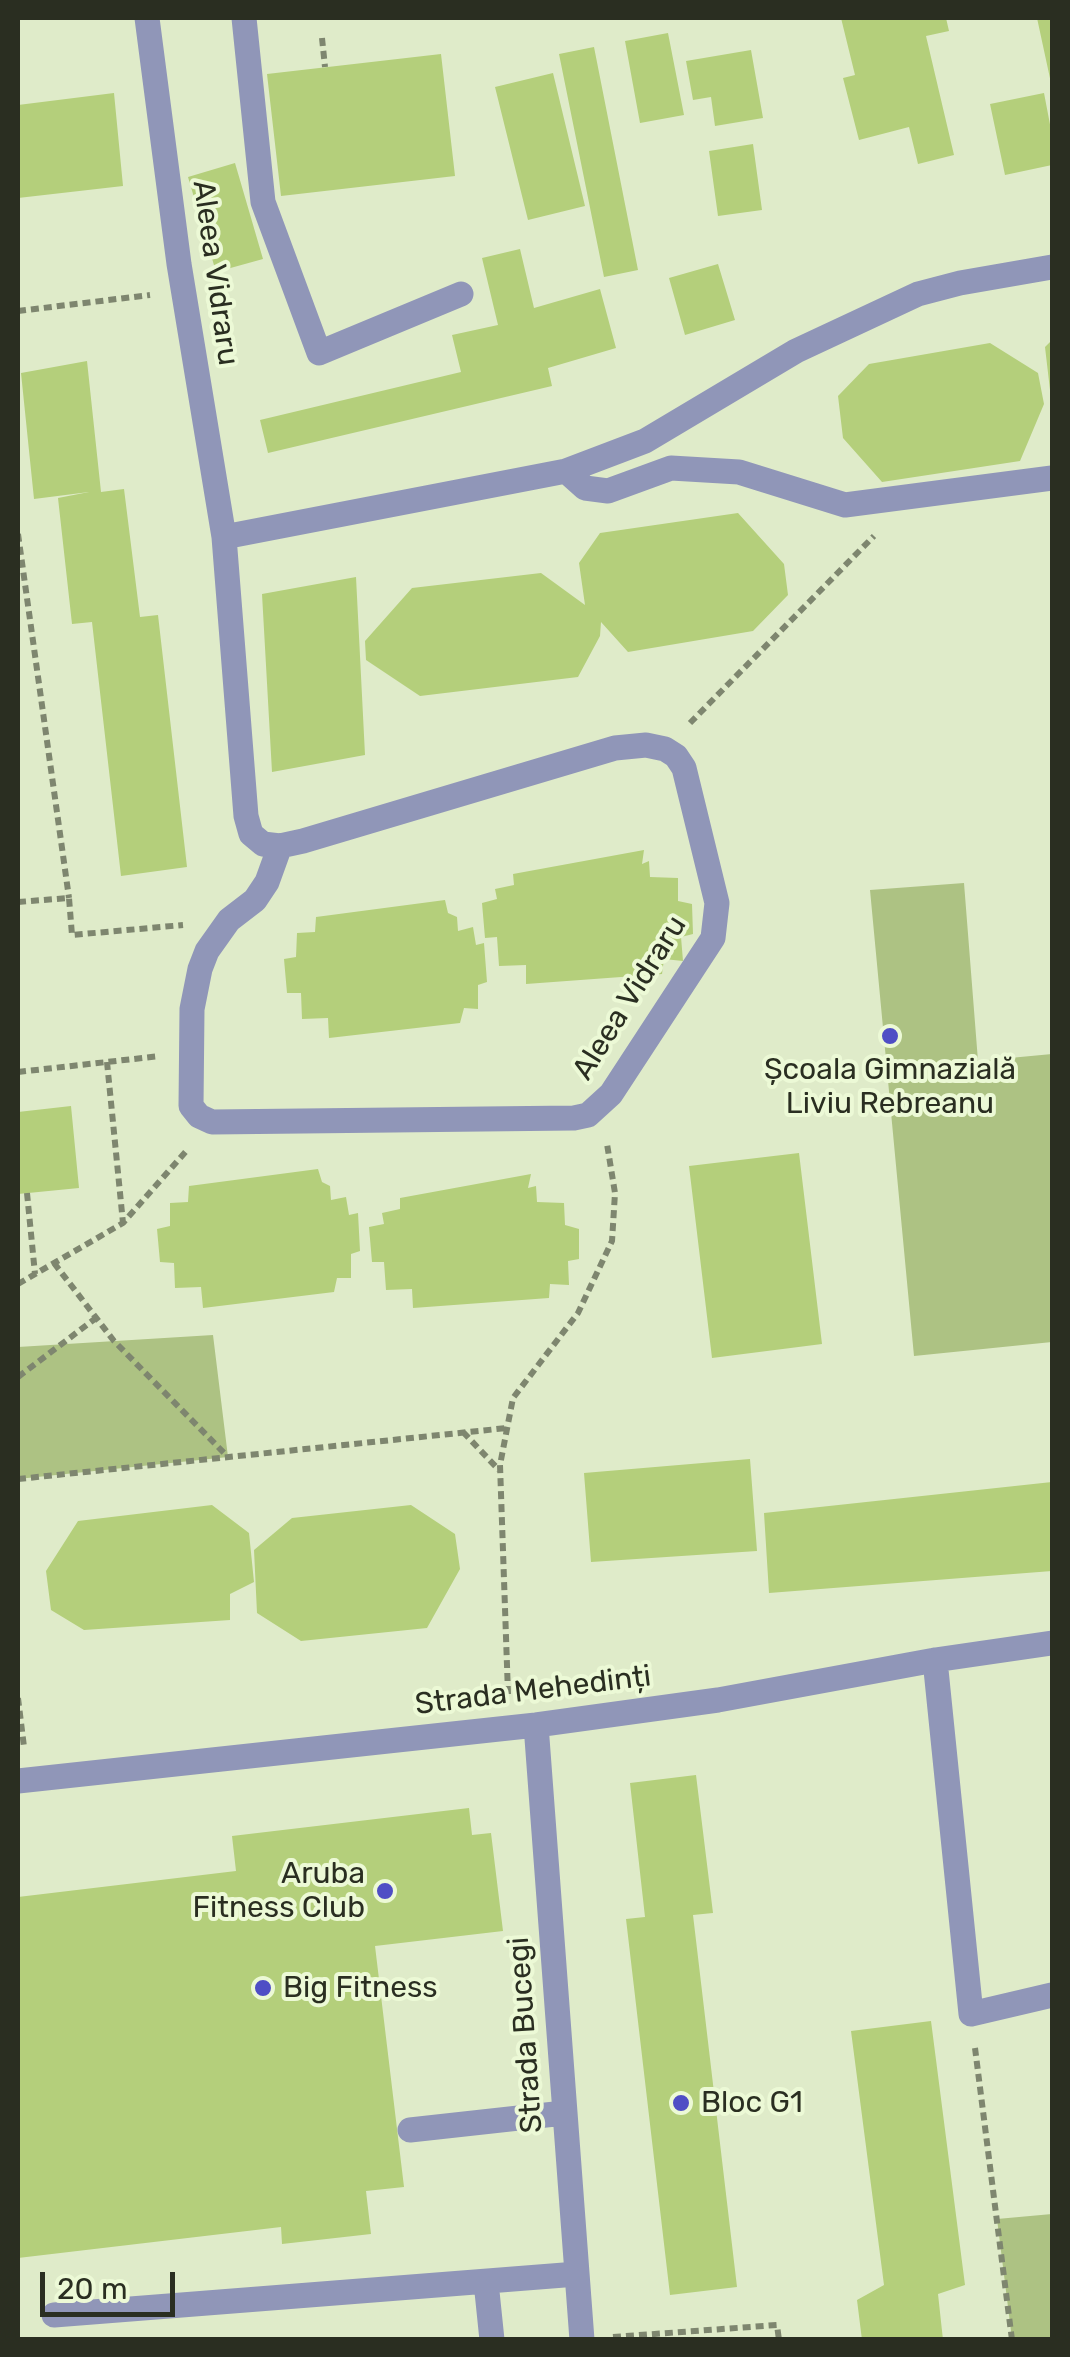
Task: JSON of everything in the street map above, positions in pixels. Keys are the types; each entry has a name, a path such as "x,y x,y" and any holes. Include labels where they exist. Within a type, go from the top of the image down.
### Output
{"street":[{"name":"Aleea Vidraru","path":"147,18 184,290 224,537 246,816 252,834 262,844 280,846"},
{"path":"244,18 263,202 318,354 461,294"},
{"path":"224,537 566,472 645,441 796,351 918,294 1052,266"},
{"path":"566,472 585,488 608,491 671,468 740,472 845,505 1052,478"},
{"path":"212,1122 199,1116 192,1106 192,1009 200,968 229,920 255,900 267,882 280,846 615,748 646,745 665,749"},
{"name":"Aleea Vidraru","path":"212,1122 574,1118 600,1107 713,938 716,903 684,768 665,749"},
{"name":"Strada Mehedinți","path":"22,1769 536,1725 718,1700 1052,1643"},
{"path":"935,1660 971,2014 1052,1995"},
{"name":"Strada Bucegi","path":"536,1725 582,2339"},
{"path":"410,2130 564,2114"},
{"path":"54,2315 576,2274"},
{"path":"486,2282 492,2340"}],"path":[{"path":"322,38 326,67"},
{"path":"18,311 184,290"},
{"path":"665,749 913,496"},
{"path":"18,534 72,935 229,920"},
{"path":"18,902 70,898"},
{"path":"18,1072 192,1053"},
{"path":"108,1062 123,1223"},
{"path":"508,1696 500,1472 513,1398 578,1313 612,1241 615,1193 600,1107"},
{"path":"18,1284 123,1223 212,1122"},
{"path":"26,1193 35,1274"},
{"path":"54,1263 114,1341 228,1457"},
{"path":"18,1377 96,1318"},
{"path":"18,1479 507,1428"},
{"path":"463,1432 500,1472"},
{"path":"18,1698 22,1769"},
{"path":"971,2014 1012,2340"},
{"path":"582,2339 778,2325 779,2340"}],"green space":[{"path":"964,883 978,1061 1052,1054 1052,1342 914,1356 870,890"},
{"path":"213,1335 228,1457 18,1479 18,1347"},
{"path":"1052,2214 1052,2339 1012,2339 997,2219"}],"building":[{"path":"841,18 946,18 949,31 926,36 954,155 918,164 909,127 859,140 843,78 855,75"},
{"path":"1037,18 1052,18 1052,83 1051,83"},
{"path":"668,33 684,115 640,123 625,41"},
{"path":"594,47 638,270 604,277 559,54"},
{"path":"751,50 763,118 715,126 711,97 693,100 686,61"},
{"path":"441,54 455,176 281,196 267,74"},
{"path":"553,73 585,206 528,220 495,87"},
{"path":"114,93 123,186 18,198 18,105"},
{"path":"1044,93 1052,135 1052,165 1005,175 990,104"},
{"path":"753,144 762,210 718,216 709,151"},
{"path":"235,163 263,259 216,272 188,177"},
{"path":"520,249 534,308 600,289 616,348 548,368 552,386 268,453 260,420 461,372 452,335 498,325 482,258"},
{"path":"718,264 735,320 685,335 669,278"},
{"path":"1052,340 1052,390 1050,390 1045,347"},
{"path":"990,343 1038,373 1044,404 1020,461 882,482 843,438 838,396 869,364"},
{"path":"87,361 101,492 124,489 140,617 158,615 187,867 121,876 92,622 72,624 58,498 89,492 34,499 21,373"},
{"path":"738,513 784,564 788,595 753,631 628,652 601,622 600,636 578,677 420,696 366,660 365,641 412,588 541,573 585,605 579,563 600,533"},
{"path":"356,577 365,755 272,772 262,594"},
{"path":"644,850 642,864 649,861 650,877 678,878 678,901 692,904 693,934 681,937 683,961 664,959 662,974 526,984 526,965 499,966 497,937 485,938 482,903 497,899 495,889 514,885 513,874"},
{"path":"445,900 448,913 457,917 458,931 473,927 476,945 484,943 487,982 478,985 478,1009 464,1008 460,1023 329,1038 328,1018 302,1019 301,993 287,993 284,959 296,957 297,933 315,932 316,917"},
{"path":"71,1106 79,1188 18,1194 18,1112"},
{"path":"799,1153 822,1344 712,1358 689,1166"},
{"path":"318,1169 322,1182 330,1186 331,1200 346,1197 349,1215 358,1213 360,1251 351,1254 351,1278 337,1278 334,1292 203,1308 201,1287 175,1288 174,1263 160,1262 157,1229 170,1226 170,1203 188,1202 189,1186"},
{"path":"531,1174 528,1188 536,1186 537,1202 564,1203 565,1225 579,1229 579,1259 568,1261 569,1285 550,1284 549,1298 413,1308 412,1289 386,1290 384,1262 372,1262 369,1227 384,1224 382,1213 400,1209 400,1198"},
{"path":"750,1459 757,1551 591,1562 584,1473"},
{"path":"1052,1482 1052,1571 769,1593 764,1513"},
{"path":"212,1505 249,1533 254,1582 230,1594 230,1620 84,1630 51,1610 46,1571 78,1521"},
{"path":"411,1505 455,1534 460,1569 427,1628 301,1641 257,1613 254,1550 292,1518"},
{"name":"Bloc G1","path":"696,1775 713,1913 693,1915 737,2287 670,2295 626,1919 645,1917 630,1783"},
{"path":"469,1808 472,1835 491,1833 503,1931 375,1946 404,2187 366,2191 371,2234 282,2244 281,2227 18,2258 18,1897 236,1871 232,1836"},
{"path":"931,2021 965,2285 938,2294 943,2340 862,2340 857,2300 884,2285 851,2031"}],"place":[{"name":"Școala Gimnazială Liviu Rebreanu","path":"890,1036"},
{"name":"Aruba Fitness Club","path":"385,1891"},
{"name":"Big Fitness","path":"263,1988"},
{"name":"Bloc G1","path":"681,2103"}]}
